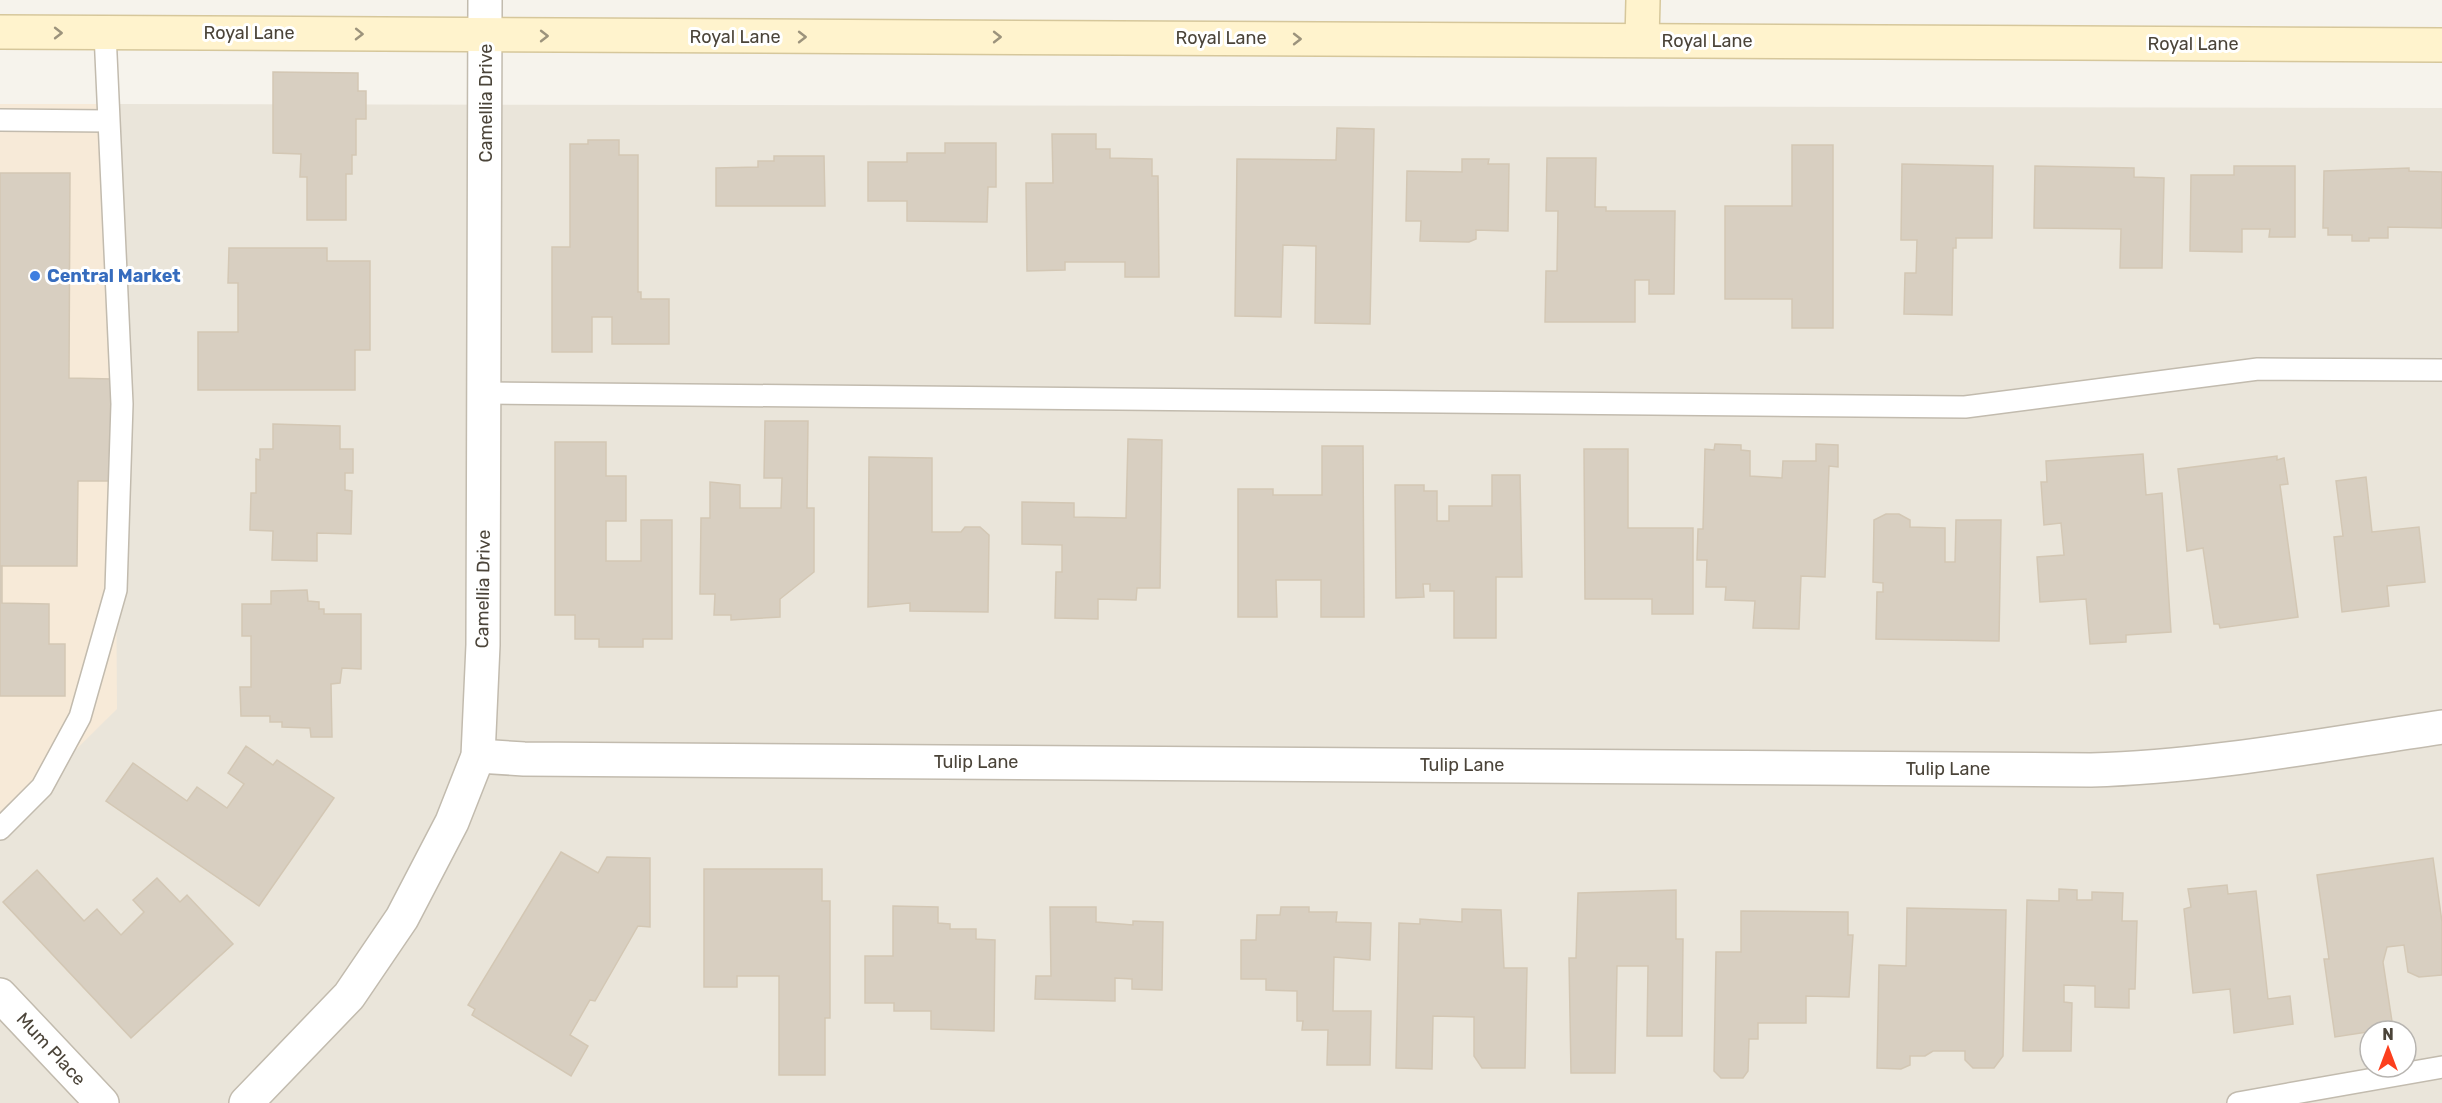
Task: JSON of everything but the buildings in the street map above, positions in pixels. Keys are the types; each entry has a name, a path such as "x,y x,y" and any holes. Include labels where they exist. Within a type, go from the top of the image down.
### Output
{"main road":[{"path":"1642,0 1642,40"},
{"name":"Royal Lane","path":"0,32 2442,45"}],"street":[{"name":"Camellia Drive","path":"246,1103 350,996 402,918 452,822 478,756 483,645 485,0"},
{"name":"Tulip Lane","path":"478,756 536,759 2091,770 2139,768 2204,761 2442,727"},
{"name":"Mum Place","path":"0,995 102,1103"}],"lane":[{"path":"0,829 42,787 80,717 116,590 122,404 105,33"},
{"path":"0,120 108,121"},
{"path":"485,393 1965,407 2258,369 2442,370"},
{"path":"2238,1103 2442,1066"}],"shaded area":[{"path":"0,104 113,104 117,709 0,825"},
{"path":"113,104 2442,108 2442,1103 0,1103 0,825"}],"place":[{"name":"Central Market","path":"35,276"}]}
